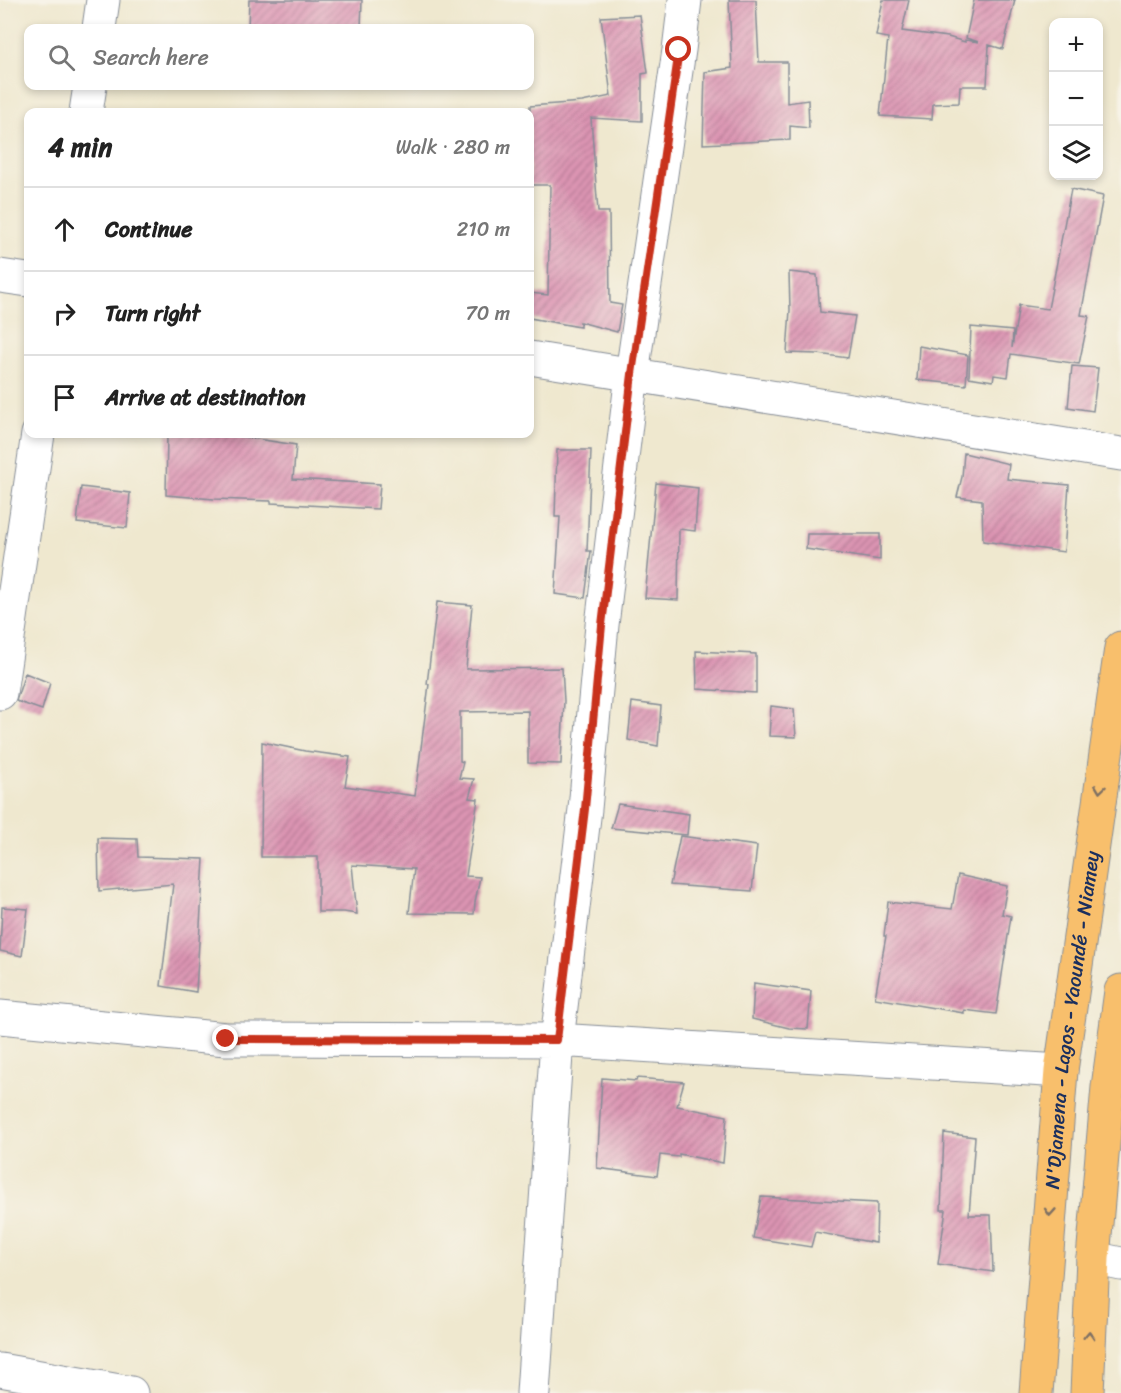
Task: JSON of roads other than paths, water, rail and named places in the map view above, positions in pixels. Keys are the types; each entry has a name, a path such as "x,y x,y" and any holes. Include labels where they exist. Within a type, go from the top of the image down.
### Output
{"highway":[{"name":"N'Djamena - Lagos - Yaoundé - Niamey","path":"1036,1393 1061,1071 1121,648"},
{"path":"1087,1393 1107,1261 1108,1087 1121,991"}],"street":[{"path":"100,24 103,0"},
{"path":"533,1393 557,1040 585,809 602,625 632,374 685,0"},
{"path":"87,108 89,90"},
{"path":"0,276 24,279"},
{"path":"534,359 1121,454"},
{"path":"0,693 37,438"},
{"path":"0,1017 226,1039 557,1040 1061,1071"},
{"path":"0,1370 131,1393"}]}
